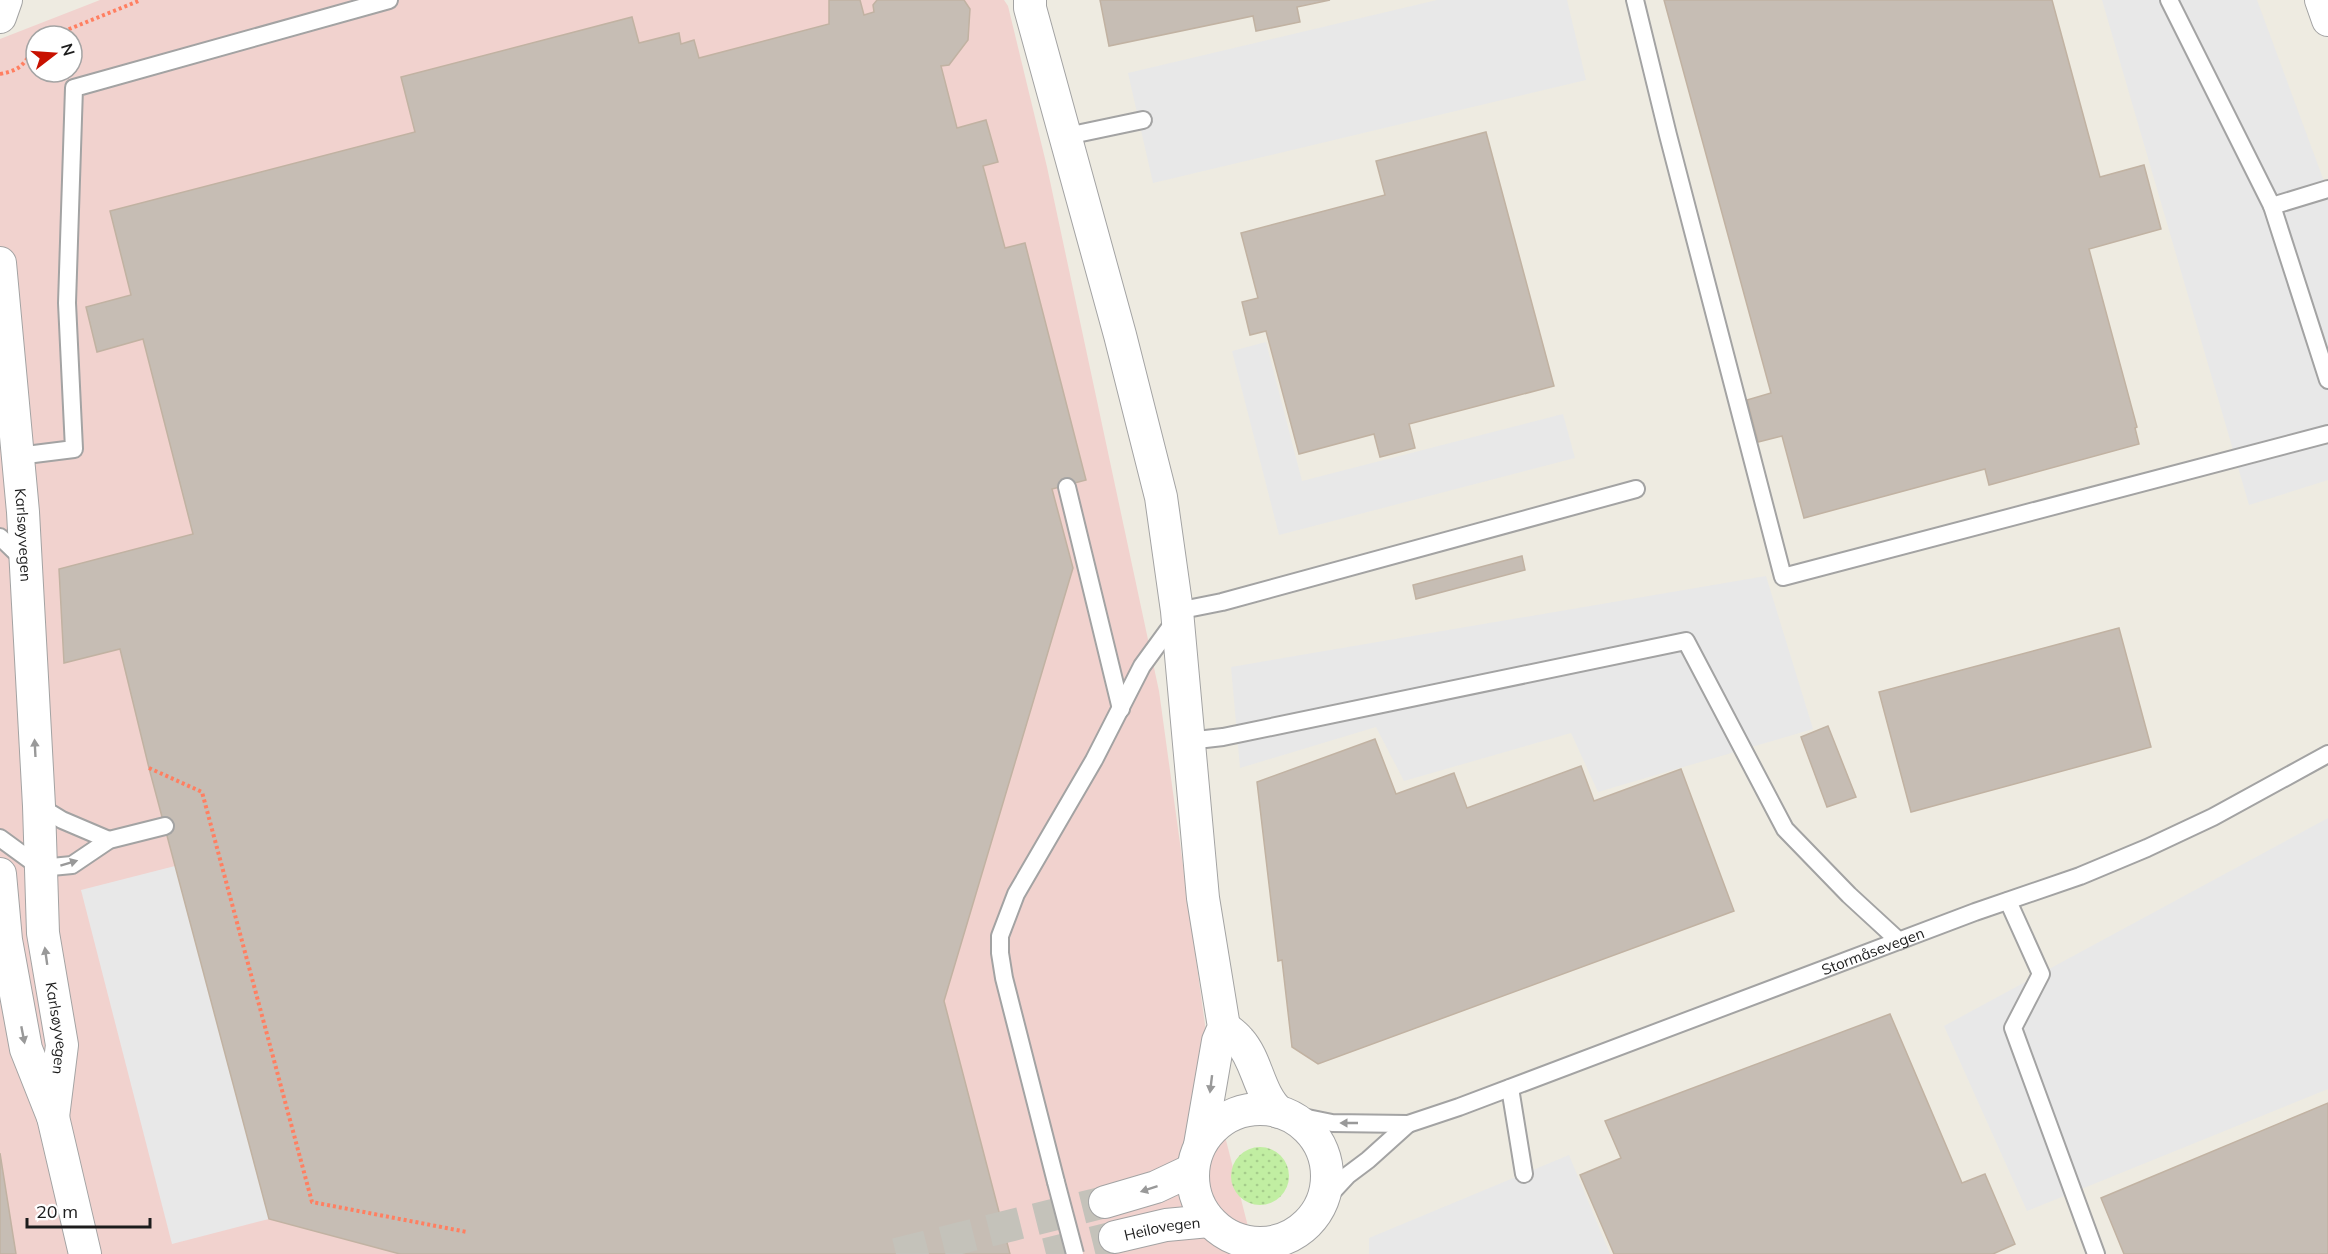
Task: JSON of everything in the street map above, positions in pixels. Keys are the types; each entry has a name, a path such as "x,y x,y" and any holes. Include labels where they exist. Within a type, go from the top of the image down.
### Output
{"street":[{"path":"0,16 6,0"},
{"path":"2321,0 2328,20"},
{"path":"1028,3 1067,136 1161,497 1177,614 1203,898 1224,1027 1218,1041 1196,1157 1194,1192 1202,1212 1209,1221 1244,1247 1283,1239 1302,1228 1317,1210"},
{"name":"Karlsøyvegen","path":"0,263 23,512 39,806 43,933 62,1045 53,1117"},
{"name":"Karlsøyvegen","path":"0,874 6,940 26,1049 53,1117 85,1254"},
{"path":"1224,1027 1239,1040 1250,1057 1265,1093 1273,1106 1281,1112"},
{"path":"1105,1202 1156,1187 1196,1157 1216,1124 1233,1114 1261,1109 1281,1112 1293,1117 1310,1131 1321,1150 1327,1171 1309,1233 1311,1254"},
{"name":"Heilovegen","path":"1114,1237 1166,1225 1209,1221"}],"lane":[{"path":"18,456 74,449 67,303 74,88 389,0"},
{"path":"1635,0 1783,577 2328,434"},
{"path":"2169,0 2272,206 2328,380"},
{"path":"1067,136 1143,120"},
{"path":"2272,206 2328,189"},
{"path":"1067,487 1121,709"},
{"path":"1075,1254 1004,978 1000,936 1016,894 1068,807 1142,666 1177,614 1636,489"},
{"path":"0,537 24,560"},
{"path":"1188,741 1223,737 1686,641 1785,829 1849,895 1899,941"},
{"name":"Stormåsevegen","path":"1408,1124 2080,876 2212,817 2328,754"},
{"path":"39,806 62,820 109,840"},
{"path":"0,838 40,868 72,865 109,840 165,826"},
{"path":"2008,901 2041,974 2013,1028 2096,1254"},
{"path":"1510,1088 1524,1174"},
{"path":"1281,1112 1332,1123 1408,1124"},
{"path":"1317,1210 1348,1175 1408,1124"}],"path":[{"path":"82,24 141,0"},
{"path":"0,74 12,72 24,64"},
{"path":"149,768 201,792 312,1202 466,1232"}],"shaded area":[{"path":"100,0 1004,0 1008,6 1047,167 1159,691 1215,1097 1255,1254 0,1254 0,39 24,30 24,84 84,84 84,24 38,24"},
{"path":"1437,0 1567,0 1586,80 1153,183 1128,73"},
{"path":"2102,0 2257,0 2328,192 2328,480 2249,505"},
{"path":"1266,342 1302,481 1563,414 1575,458 1279,535 1232,351"},
{"path":"1766,576 1813,729 1598,792 1571,733 1404,781 1376,727 1240,768 1231,667"},
{"path":"128,680 400,1254 269,1219 172,1244 81,890 175,866"},
{"path":"2328,818 2328,1089 2027,1211 1944,1026"},
{"path":"1569,1155 1610,1254 1369,1254 1369,1238"}],"green space":[{"path":"1254,1147 1266,1147 1281,1155 1289,1170 1289,1182 1281,1197 1266,1205 1254,1205 1239,1197 1231,1182 1231,1170 1239,1155"}],"building":[{"path":"829,0 860,0 864,15 874,12 873,5 877,0 964,0 970,9 968,40 949,65 941,66 957,128 986,120 998,162 983,166 1005,248 1025,243 1086,480 1052,489 1073,568 944,1001 1010,1254 400,1254 269,1219 149,768 120,649 64,663 59,569 193,534 143,339 97,352 86,307 131,295 110,211 415,132 401,77 632,17 639,43 679,33 681,44 694,40 699,58 829,24"},
{"path":"1100,0 1330,0 1297,7 1300,22 1256,31 1253,16 1109,46"},
{"path":"1664,0 2052,0 2100,177 2144,165 2161,229 2089,249 2137,427 2135,428 2139,444 1989,485 1985,469 1804,518 1782,436 1758,442 1747,400 1771,393"},
{"path":"1486,132 1554,386 1409,424 1415,448 1380,457 1374,434 1299,454 1266,331 1250,335 1242,302 1258,298 1241,233 1385,195 1376,161"},
{"path":"1522,556 1525,570 1416,599 1413,585"},
{"path":"2119,628 2151,747 1911,812 1879,692"},
{"path":"1828,726 1856,797 1827,807 1801,737"},
{"path":"1375,739 1396,794 1454,773 1467,808 1581,766 1594,801 1681,769 1734,911 1318,1064 1292,1047 1282,960 1278,961 1257,782"},
{"path":"1890,1014 1962,1183 1985,1174 2015,1244 1993,1254 1614,1254 1580,1175 1621,1158 1605,1121"},
{"path":"2328,1103 2328,1254 2124,1254 2101,1198"},
{"path":"0,1153 16,1254 0,1254"}],"tunnel":[{"path":"896,1254 1105,1202"},
{"path":"1046,1254 1115,1237"}]}
